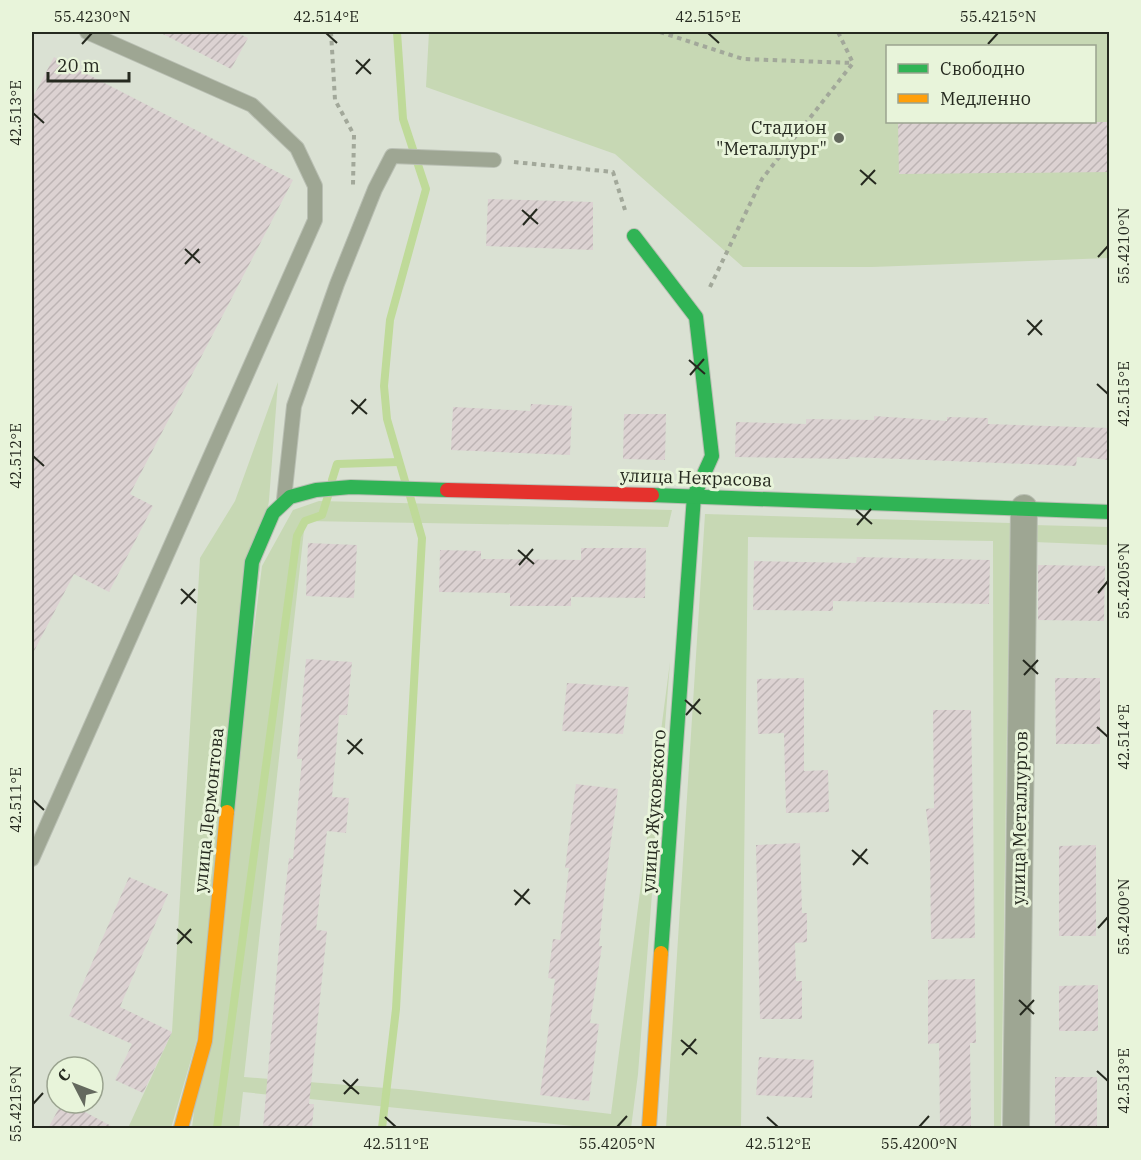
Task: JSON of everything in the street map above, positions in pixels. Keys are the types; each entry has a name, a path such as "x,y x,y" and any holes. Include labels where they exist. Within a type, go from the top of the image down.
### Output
{"street":[{"path":"634,236 696,317 712,456 694,496"},
{"name":"улица Некрасова","path":"283,501 315,490 351,487 694,496 1110,512"},
{"name":"улица Жуковского","path":"648,1128 654,1077 694,496"},
{"name":"улица Лермонтова","path":"181,1128 205,1041 252,562 264,529 283,501"},
{"name":"улица Металлургов","path":"1016,1128 1024,508"}],"lane":[{"path":"32,860 315,220 315,186 297,148 252,105 87,32"},
{"path":"283,501 294,406 337,284 375,189 392,156 494,160"}],"path":[{"path":"660,32 743,59 853,63"},
{"path":"838,32 853,63"},
{"path":"696,317 762,179 853,63"},
{"path":"494,160 613,172 634,236"}],"green space":[{"name":"Стадион \"Металлург\"","path":"429,32 1109,32 1109,258 872,267 743,267 615,154 426,87"},
{"path":"278,382 269,500 197,1039 171,1128 128,1128 172,1032 200,558 235,501"},
{"path":"319,501 672,510 668,527 305,521 244,1077 411,1090 611,1114 670,662 638,1074 631,1128 592,1128 243,1092 239,1128 192,1128 262,566 293,510"},
{"path":"705,514 1010,523 1001,1128 994,1128 993,541 748,537 741,1128 666,1128"},
{"path":"1033,525 1109,527 1109,545 1034,542"}],"building":[{"path":"159,32 236,32 248,38 231,69"},
{"path":"54,57 293,180 130,494 153,506 109,592 74,574 32,655 32,99"},
{"path":"1110,122 1110,172 899,174 898,123"},
{"path":"488,199 593,202 593,250 486,246"},
{"path":"531,404 572,406 570,455 451,450 453,407 530,411"},
{"path":"624,414 666,414 665,460 623,459"},
{"path":"874,416 947,421 947,417 988,418 988,424 1110,428 1110,460 1077,457 1076,466 850,457 850,459 735,457 736,422 806,424 806,419 874,420"},
{"path":"308,543 357,545 354,598 306,596"},
{"path":"581,548 646,548 645,598 571,597 571,606 510,606 510,593 439,592 440,550 481,551 481,559 581,560"},
{"path":"857,557 990,560 989,604 833,601 833,611 753,610 754,561 856,563"},
{"path":"1038,565 1105,566 1104,621 1038,620"},
{"path":"306,659 352,662 347,715 339,715 332,797 349,798 346,833 327,831 316,930 327,931 309,1104 314,1104 312,1128 263,1128 280,935 289,858 293,859 302,759 297,759"},
{"path":"804,678 804,771 828,770 829,812 786,813 784,733 758,734 757,679"},
{"path":"1055,678 1100,678 1100,744 1056,744"},
{"path":"567,683 629,687 623,734 562,731"},
{"path":"933,710 971,710 975,938 931,939 930,848 926,809 934,808"},
{"path":"576,784 618,789 605,886 599,946 602,946 590,1023 599,1024 589,1101 540,1095 555,979 548,978 553,939 560,940 569,868 565,868"},
{"path":"800,843 802,913 807,913 807,942 795,943 796,981 802,981 802,1019 760,1019 756,845"},
{"path":"1096,845 1096,936 1059,936 1059,846"},
{"path":"129,877 168,894 120,1007 172,1032 143,1093 115,1080 132,1044 69,1016"},
{"path":"975,979 976,1043 970,1043 971,1126 940,1126 939,1043 928,1044 928,980"},
{"path":"1098,985 1098,1031 1059,1031 1059,986"},
{"path":"759,1057 814,1060 812,1098 756,1095"},
{"path":"1055,1077 1097,1077 1097,1128 1055,1128"},
{"path":"55,1115 91,1115 115,1128 48,1128"}],"waterway":[{"path":"397,32 403,119 426,189 390,320 384,386 387,419 405,481"},
{"path":"332,480 337,464 399,462"},
{"path":"217,1128 297,536 305,521 322,515 328,496"},
{"path":"382,1128 396,1009 422,538 410,496"}],"traffic: fast":[{"path":"634,236 696,317 712,456 694,496 661,953"},
{"path":"227,812 252,562 273,513 290,497 316,490 351,487 447,490"},
{"path":"652,495 1110,512"}],"traffic: slow":[{"path":"181,1128 205,1041 227,812"},
{"path":"649,1128 661,953"}],"traffic: jam":[{"path":"447,490 652,495"}],"place":[{"name":"Стадион \"Металлург\"","path":"839,138"}]}
